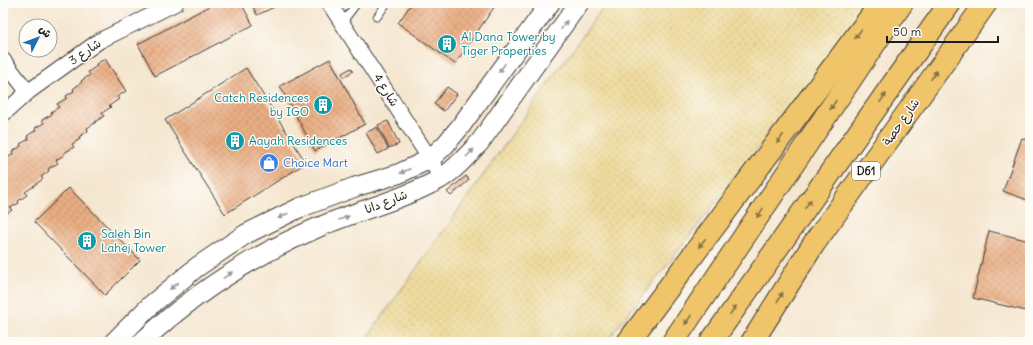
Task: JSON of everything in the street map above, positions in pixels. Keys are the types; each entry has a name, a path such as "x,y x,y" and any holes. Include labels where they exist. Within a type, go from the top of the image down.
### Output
{"main road":[{"path":"628,342 881,3"},
{"path":"673,342 902,3"},
{"path":"711,342 950,3"},
{"name":"شارع حصة","path":"752,342 813,245 986,3"}],"street":[{"name":"شارع 3","path":"3,114 28,92 99,41 176,3"},
{"name":"شارع 4","path":"329,3 441,178"},
{"name":"شارع دانا","path":"114,342 151,304 197,267 246,234 299,208 355,187 398,174 430,159 445,145 460,127 550,3"},
{"name":"شارع دانا","path":"142,342 197,296 236,269 271,250 320,227 404,196 441,178 463,161 480,142 579,3"},
{"path":"3,60 28,92"}],"lane":[{"path":"342,23 357,3"},
{"path":"377,17 387,3"}],"sand":[{"path":"606,3 866,3 738,174 606,342 364,342"}],"building":[{"path":"215,3 241,3 253,25 155,76 138,44"},
{"path":"251,3 283,3 257,15"},
{"name":"Al Dana Tower by Tiger Properties","path":"412,3 497,3 455,64 398,23"},
{"path":"105,59 126,91 117,97 119,99 109,106 111,107 102,113 104,116 87,128 88,131 72,144 74,147 56,160 58,163 48,169 49,171 41,177 43,179 25,192 27,195 18,201 19,203 10,208 12,210 3,216 4,160 21,146 20,144 29,139 27,136 36,130 35,128 44,123 42,120 52,114 51,112 59,107 57,104 67,98 66,96 74,91 73,89 82,82 81,81 90,75 88,72 97,66 96,64"},
{"name":"Catch Residences by IGO","path":"330,59 365,124 315,151 280,86"},
{"name":"Aayah Residences","path":"246,68 306,163 225,214 165,120"},
{"path":"351,68 353,71 344,77 342,73"},
{"path":"447,87 457,94 444,111 434,104"},
{"path":"388,121 399,144 389,148 378,125"},
{"path":"377,127 388,149 378,154 366,133"},
{"path":"1022,138 1030,141 1030,201 1003,191"},
{"path":"466,176 469,180 451,196 447,192"},
{"name":"Saleh Bin Lahej Tower","path":"69,188 140,260 105,295 34,222"},
{"path":"989,231 1030,241 1030,312 973,298"}],"place":[{"name":"Al Dana Tower by Tiger Properties","path":"447,44"},
{"name":"Catch Residences by IGO","path":"323,105"},
{"name":"Aayah Residences","path":"235,141"},
{"name":"Choice Mart","path":"269,163"},
{"name":"Saleh Bin Lahej Tower","path":"87,241"}]}
